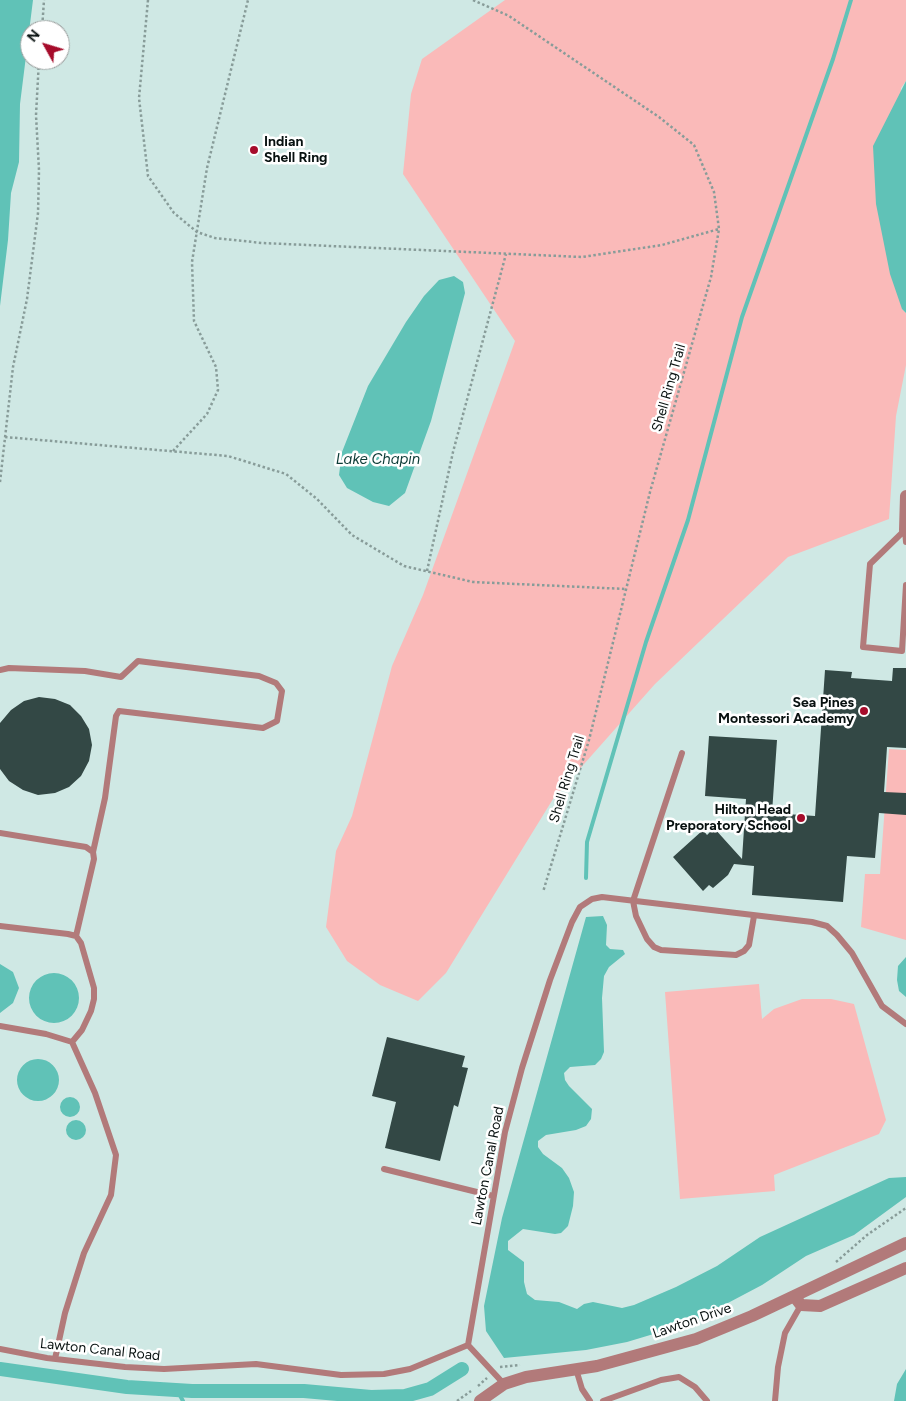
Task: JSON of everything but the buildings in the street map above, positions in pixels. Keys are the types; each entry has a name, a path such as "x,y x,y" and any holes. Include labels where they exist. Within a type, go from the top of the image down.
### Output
{"street":[{"path":"906,496 906,536"},
{"name":"Lawton Drive","path":"480,1401 504,1384 526,1376 576,1369 629,1358 696,1338 798,1300 906,1242"},
{"path":"798,1300 820,1306 906,1268"}],"lane":[{"path":"906,536 870,564 863,647 902,650 906,585"},
{"path":"0,670 9,668 85,670 121,677 138,661 259,676 276,683 282,691 277,721 263,728 119,711 116,716 105,798 93,852 94,859 76,936"},
{"path":"682,753 633,901 636,916 647,939 654,947 661,950 736,955 744,951 749,945 754,916"},
{"path":"0,833 86,847 93,852"},
{"name":"Lawton Canal Road","path":"0,1349 54,1359 164,1369 256,1364 341,1375 384,1374 417,1366 468,1345 493,1196 522,1068 550,980 572,922 580,907 592,899 602,896 812,922 827,926 852,953 882,1006 906,1024"},
{"path":"0,926 76,936 81,943 94,988 94,999 91,1011 82,1030 72,1042"},
{"path":"0,1026 46,1034 72,1042 95,1094 116,1155 112,1195 84,1253 65,1313 54,1359"},
{"path":"384,1170 493,1196"},
{"path":"775,1401 778,1367 786,1333 798,1300"},
{"path":"468,1345 504,1384"},
{"path":"576,1369 582,1389 590,1401"},
{"path":"603,1401 661,1380 679,1377 695,1387 707,1401"}],"path":[{"path":"43,20 44,0"},
{"path":"148,0 138,98 148,176 174,213 197,232 215,238 262,243 582,257 662,246 719,229"},
{"path":"173,451 207,414 218,390 216,367 194,321 192,262 207,168 248,0"},
{"name":"Shell Ring Trail","path":"473,0 509,16 659,117 694,145 714,192 719,229 711,277 650,492 590,740 543,892"},
{"path":"0,482 13,367 27,299 38,213 39,170 36,115 38,70"},
{"path":"427,571 452,452 506,254"},
{"path":"5,437 228,456 286,474 317,499 352,534 404,566 473,582 626,589"},
{"path":"834,1264 867,1235 906,1208"},
{"path":"457,1401 494,1373 499,1367 522,1365"}],"shaded area":[{"path":"505,0 906,0 906,81 901,88 902,309 906,313 906,365 896,416 889,519 788,557 655,684 553,799 446,973 418,1001 380,985 347,961 326,927 336,851 352,816 392,666 423,595 515,341 403,174 411,94 422,59"},
{"path":"889,749 906,750 906,940 861,927 865,874 880,874"},
{"path":"759,984 762,1019 774,1009 802,999 831,999 854,1004 886,1120 879,1134 774,1175 775,1191 680,1199 665,992"}],"water":[{"path":"0,0 33,0 30,20 20,20 20,70 24,70 20,104 19,162 11,193 8,240 0,306"},
{"path":"906,81 906,313 902,309 890,274 876,204 873,146"},
{"name":"Lake Chapin","path":"454,276 463,282 465,293 431,421 405,493 389,506 373,502 347,488 339,475 342,452 368,386 406,322 424,296 439,280"},
{"path":"603,916 607,925 606,945 610,949 623,950 625,954 609,967 604,976 602,998 604,1052 601,1059 595,1065 570,1067 564,1073 565,1080 569,1086 592,1109 591,1119 586,1126 576,1130 546,1135 538,1141 538,1147 543,1154 562,1168 569,1178 574,1192 568,1226 561,1233 555,1234 523,1229 508,1241 508,1250 524,1262 524,1282 527,1294 535,1300 559,1302 577,1309 584,1304 593,1302 622,1308 634,1305 676,1287 717,1266 760,1237 889,1178 906,1177 906,1197 854,1235 806,1256 762,1285 690,1323 627,1342 586,1350 504,1358 486,1331 484,1306 502,1218 586,917"},
{"path":"906,957 906,997 899,991 897,980 898,966"},
{"path":"0,964 13,972 19,988 13,1003 0,1013"},
{"path":"49,973 59,973 72,980 79,993 79,1003 72,1016 59,1023 49,1023 40,1019 33,1012 29,1003 29,993 33,984 40,977"},
{"path":"38,1059 53,1065 59,1080 53,1095 38,1101 23,1095 17,1080 23,1065"},
{"path":"70,1097 77,1100 80,1107 77,1114 70,1117 63,1114 60,1107 63,1100"},
{"path":"76,1120 83,1123 86,1130 83,1137 76,1140 69,1137 66,1130 69,1123"},
{"path":"906,1369 906,1401 894,1401 897,1384"}],"waterway":[{"path":"586,878 587,842 646,642 688,520 742,317 833,59 851,0"},
{"path":"0,1369 127,1387 192,1391 304,1391 371,1397 405,1396 430,1389 462,1369"},
{"path":"177,1390 183,1401"}],"place":[{"name":"Indian Shell Ring","path":"254,150"},
{"name":"Sea Pines Montessori Academy","path":"864,711"},
{"name":"Hilton Head Preporatory School","path":"801,818"}]}
